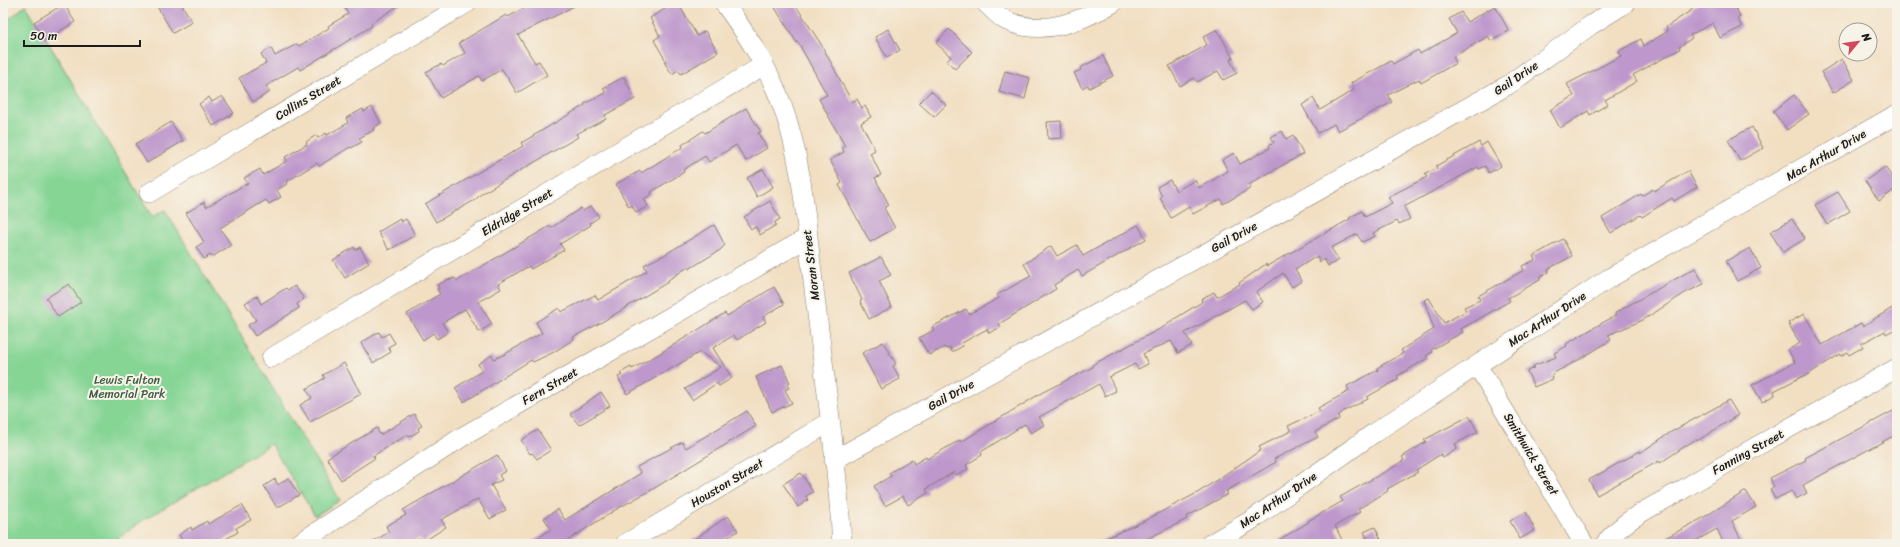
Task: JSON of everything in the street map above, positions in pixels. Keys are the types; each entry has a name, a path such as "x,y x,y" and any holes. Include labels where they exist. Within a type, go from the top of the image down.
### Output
{"street":[{"name":"Collins Street","path":"149,193 467,3"},
{"name":"Moran Street","path":"724,3 745,32 764,65 781,102 793,142 807,238 830,422 842,544"},
{"path":"986,3 1007,21 1032,27 1062,26 1090,16 1113,3"},
{"name":"Gail Drive","path":"834,460 1508,85 1591,25 1626,3"},
{"name":"Eldridge Street","path":"271,358 764,65"},
{"name":"Mac Arthur Drive","path":"1210,544 1250,521 1374,433 1608,279 1897,114"},
{"name":"Fern Street","path":"298,544 462,437 807,238"},
{"name":"Smithwick Street","path":"1477,365 1584,544"},
{"name":"Fanning Street","path":"1605,544 1612,535 1628,522 1659,503 1897,368"},
{"name":"Houston Street","path":"625,544 830,422"}],"green space":[{"name":"Lewis Fulton Memorial Park","path":"26,5 152,217 165,210 340,500 315,516 271,444 142,521 110,544 3,544 3,24"}],"building":[{"path":"155,3 181,3 192,22 173,33"},
{"path":"342,3 403,3 371,23 372,26 300,70 298,67 266,86 270,92 253,102 239,78 266,63 261,54 271,48 275,56 297,44 299,46 329,28 328,26 348,14"},
{"path":"534,3 580,3 518,35 535,63 539,61 547,75 517,93 502,69 482,81 479,76 441,98 426,72 441,64 443,66 465,53 459,43 506,15 508,17"},
{"path":"675,3 678,3 697,36 705,31 718,52 681,74 678,70 672,74 664,62 666,61 654,40 660,36 650,18"},
{"path":"772,3 794,3 821,44 852,102 857,99 862,108 865,106 871,117 861,123 875,150 870,153 881,175 875,178 889,205 884,208 895,228 870,242 839,185 842,183 830,160 844,152 842,147 845,146 819,99 827,95 798,42 797,43"},
{"path":"1700,3 1733,3 1740,16 1737,18 1742,27 1720,38 1713,23 1690,35 1692,38 1679,47 1680,49 1633,75 1637,81 1605,100 1608,104 1590,115 1588,111 1560,128 1550,110 1574,96 1567,84 1621,56 1619,51 1641,39 1644,46 1668,31 1666,27"},
{"path":"64,4 75,22 44,41 34,22"},
{"path":"1495,6 1509,31 1491,41 1488,36 1453,57 1456,63 1421,83 1419,79 1388,95 1392,102 1338,131 1334,124 1318,133 1302,105 1313,98 1320,110 1354,90 1351,83 1391,61 1393,64 1418,50 1420,54 1457,33 1449,19 1461,12 1467,22"},
{"path":"888,29 900,50 887,58 875,37"},
{"path":"949,29 972,52 955,69 947,61 951,57 936,43"},
{"path":"1217,29 1233,58 1230,60 1237,73 1223,80 1218,71 1197,82 1194,78 1180,86 1169,66 1207,45 1203,37"},
{"path":"1103,56 1113,76 1089,88 1088,85 1082,88 1074,73 1081,70 1080,68"},
{"path":"1838,61 1844,62 1854,80 1833,93 1821,72"},
{"path":"1005,71 1030,78 1025,99 999,92"},
{"path":"624,77 635,99 605,115 606,119 576,134 578,137 436,222 425,204 523,146 521,143 585,105 584,104 606,93 603,88"},
{"path":"931,91 946,105 934,117 919,103"},
{"path":"1794,95 1809,114 1787,130 1773,111"},
{"path":"222,96 234,113 213,126 199,104 209,97 212,102"},
{"path":"372,107 381,123 373,128 374,130 359,138 362,142 351,148 350,147 319,166 317,163 286,182 287,184 277,190 281,197 269,204 266,200 220,228 231,245 212,257 210,255 204,259 196,247 204,242 186,213 204,202 206,207 248,183 244,178 260,169 263,175 287,161 285,157 307,144 306,142 316,135 318,138 326,133 327,135 348,123 346,118 363,109 364,112"},
{"path":"746,108 761,132 758,133 767,148 746,161 736,145 709,162 705,156 683,170 684,172 651,192 652,194 644,199 648,206 636,213 632,205 629,207 616,184 640,171 641,173 683,147 682,145 703,131 705,133"},
{"path":"1061,121 1062,138 1048,139 1047,122"},
{"path":"171,122 183,141 147,163 135,144"},
{"path":"1752,127 1763,148 1740,161 1728,140"},
{"path":"1282,131 1286,139 1293,135 1303,154 1258,179 1249,185 1251,188 1223,204 1221,199 1193,214 1189,207 1171,218 1160,198 1162,196 1157,187 1170,180 1176,191 1195,180 1199,188 1228,171 1222,160 1234,153 1240,164 1270,148 1269,145 1274,142 1271,137"},
{"path":"1479,142 1481,146 1487,142 1501,166 1489,173 1485,166 1479,169 1478,167 1404,207 1410,219 1399,224 1397,221 1373,233 1375,236 1362,242 1357,234 1331,248 1339,260 1328,266 1324,259 1320,262 1317,256 1295,270 1302,281 1292,287 1283,273 1256,292 1263,302 1252,309 1245,300 1185,333 1192,345 1178,353 1171,341 1143,354 1148,364 1138,369 1135,364 1109,377 1116,391 1105,396 1099,384 1039,417 1044,425 1031,433 1025,424 981,452 982,455 966,465 968,469 956,475 954,472 926,489 928,493 908,505 903,496 885,506 874,486 891,476 889,473 912,459 914,464 926,457 927,459 960,440 961,442 1043,392 1093,367 1092,365 1167,325 1166,324 1202,302 1201,299 1214,292 1217,297 1240,284 1239,283 1266,264 1267,266 1362,211 1365,217 1392,203 1388,197 1427,177 1425,174 1437,168 1436,166"},
{"path":"1885,167 1897,184 1897,188 1879,201 1865,181"},
{"path":"763,169 773,187 757,197 747,178"},
{"path":"1688,171 1697,187 1674,201 1672,198 1642,217 1640,215 1611,233 1602,218 1641,194 1642,196 1653,189 1654,191"},
{"path":"1838,192 1850,211 1827,225 1815,205"},
{"path":"770,201 780,219 775,222 776,225 760,235 756,227 751,229 744,217"},
{"path":"591,206 599,217 590,223 591,225 560,244 564,250 531,269 529,266 498,284 501,289 478,302 492,324 479,332 465,309 442,323 448,332 437,339 433,333 423,340 407,314 440,294 437,289 439,288 437,285 449,279 455,278 457,281 550,226 551,228 581,208 583,211"},
{"path":"400,219 401,222 406,219 415,235 389,250 378,232"},
{"path":"1792,219 1805,239 1783,252 1770,232"},
{"path":"714,225 725,245 720,250 689,269 688,267 668,280 668,282 602,322 573,337 574,339 554,352 533,362 531,360 464,402 455,388 482,371 478,364 492,355 494,359 542,333 536,322 559,308 561,312 595,295 598,300 647,271 644,265 664,255"},
{"path":"1138,225 1146,239 1082,276 1078,270 1054,285 1056,289 999,324 1001,327 989,333 987,329 962,343 963,346 952,352 950,347 946,349 945,347 929,355 919,338 934,330 932,327 966,309 969,314 999,298 997,295 1031,276 1024,264 1051,246 1057,256 1077,245 1083,256"},
{"path":"1563,239 1572,256 1548,269 1549,272 1539,278 1540,280 1508,298 1510,301 1461,329 1463,332 1431,350 1432,352 1426,356 1428,358 1397,376 1399,379 1367,397 1368,399 1344,411 1338,416 1339,419 1315,432 1318,437 1274,459 1276,462 1226,491 1228,494 1186,517 1187,519 1149,538 1135,544 1093,544 1142,522 1199,492 1261,450 1259,447 1291,431 1288,426 1320,411 1318,408 1349,391 1347,386 1378,370 1377,368 1403,353 1401,350 1434,329 1424,300 1429,298 1444,323 1466,311 1464,307 1480,300 1478,296 1524,270 1522,266 1535,260 1533,256"},
{"path":"354,247 355,250 360,247 369,263 345,278 333,260"},
{"path":"1750,248 1761,268 1737,281 1726,261"},
{"path":"881,257 891,275 879,281 892,307 869,319 849,273"},
{"path":"1695,268 1704,284 1685,293 1643,320 1608,335 1611,340 1552,374 1553,379 1534,387 1527,371 1534,368 1533,366 1556,357 1554,353 1567,346 1566,344 1616,315 1615,313"},
{"path":"69,284 81,302 58,317 46,298"},
{"path":"295,286 304,299 297,304 299,308 255,336 248,325 256,320 245,303 257,296 261,304 286,288 288,290"},
{"path":"774,287 784,304 763,317 766,322 737,340 734,335 713,348 732,378 719,386 717,383 692,400 685,389 721,367 700,352 627,394 618,377 622,375 620,373 631,367 632,369 659,354 725,313 727,316"},
{"path":"1897,305 1897,328 1886,334 1885,331 1861,344 1863,347 1849,355 1847,352 1841,356 1840,354 1804,377 1803,376 1774,391 1775,395 1762,402 1752,385 1795,362 1788,350 1800,343 1788,323 1804,314 1822,345 1861,323 1863,326"},
{"path":"379,332 382,337 389,333 395,343 388,347 391,352 373,363 361,343"},
{"path":"883,342 896,364 893,366 900,379 881,389 862,353"},
{"path":"344,363 361,394 310,422 300,405 312,398 306,389 325,378 323,375"},
{"path":"782,365 790,383 787,385 789,388 785,390 792,403 772,412 756,377"},
{"path":"601,392 610,406 579,425 570,414"},
{"path":"1729,400 1738,415 1697,441 1696,439 1660,463 1659,461 1597,495 1589,480 1640,451 1640,453 1671,432"},
{"path":"1897,409 1897,434 1803,485 1807,493 1796,499 1792,491 1775,499 1770,489 1774,487 1770,478 1806,460 1805,458"},
{"path":"747,411 756,426 653,489 615,510 562,544 529,544 551,529 544,518 558,509 565,520 641,473 637,467 682,442 686,448"},
{"path":"414,414 422,426 418,428 419,431 409,437 407,435 373,456 375,458 341,480 327,458 377,428 380,435"},
{"path":"1469,416 1478,432 1455,444 1457,449 1443,458 1441,454 1416,470 1418,472 1387,489 1388,491 1358,509 1360,512 1335,526 1344,544 1272,544 1343,501 1340,497 1404,460 1402,457 1426,442 1424,440"},
{"path":"538,430 551,450 537,459 532,453 530,454 521,440"},
{"path":"497,455 506,471 499,475 502,480 491,485 506,510 490,519 478,499 441,520 446,527 423,542 420,538 408,544 369,544 389,532 386,526 406,515 403,510"},
{"path":"801,473 813,492 806,496 808,500 798,507 783,484"},
{"path":"288,478 299,495 277,508 264,486 275,479 278,485"},
{"path":"1746,491 1756,507 1732,521 1743,544 1724,544 1717,529 1690,544 1654,544 1701,519"},
{"path":"242,505 251,520 236,528 238,532 217,544 185,544 179,535 191,527 192,530 207,521 208,524"},
{"path":"1526,512 1535,530 1520,539 1510,521"},
{"path":"728,516 738,531 718,544 687,544"},
{"path":"1375,527 1383,544 1370,544 1364,532"}]}
